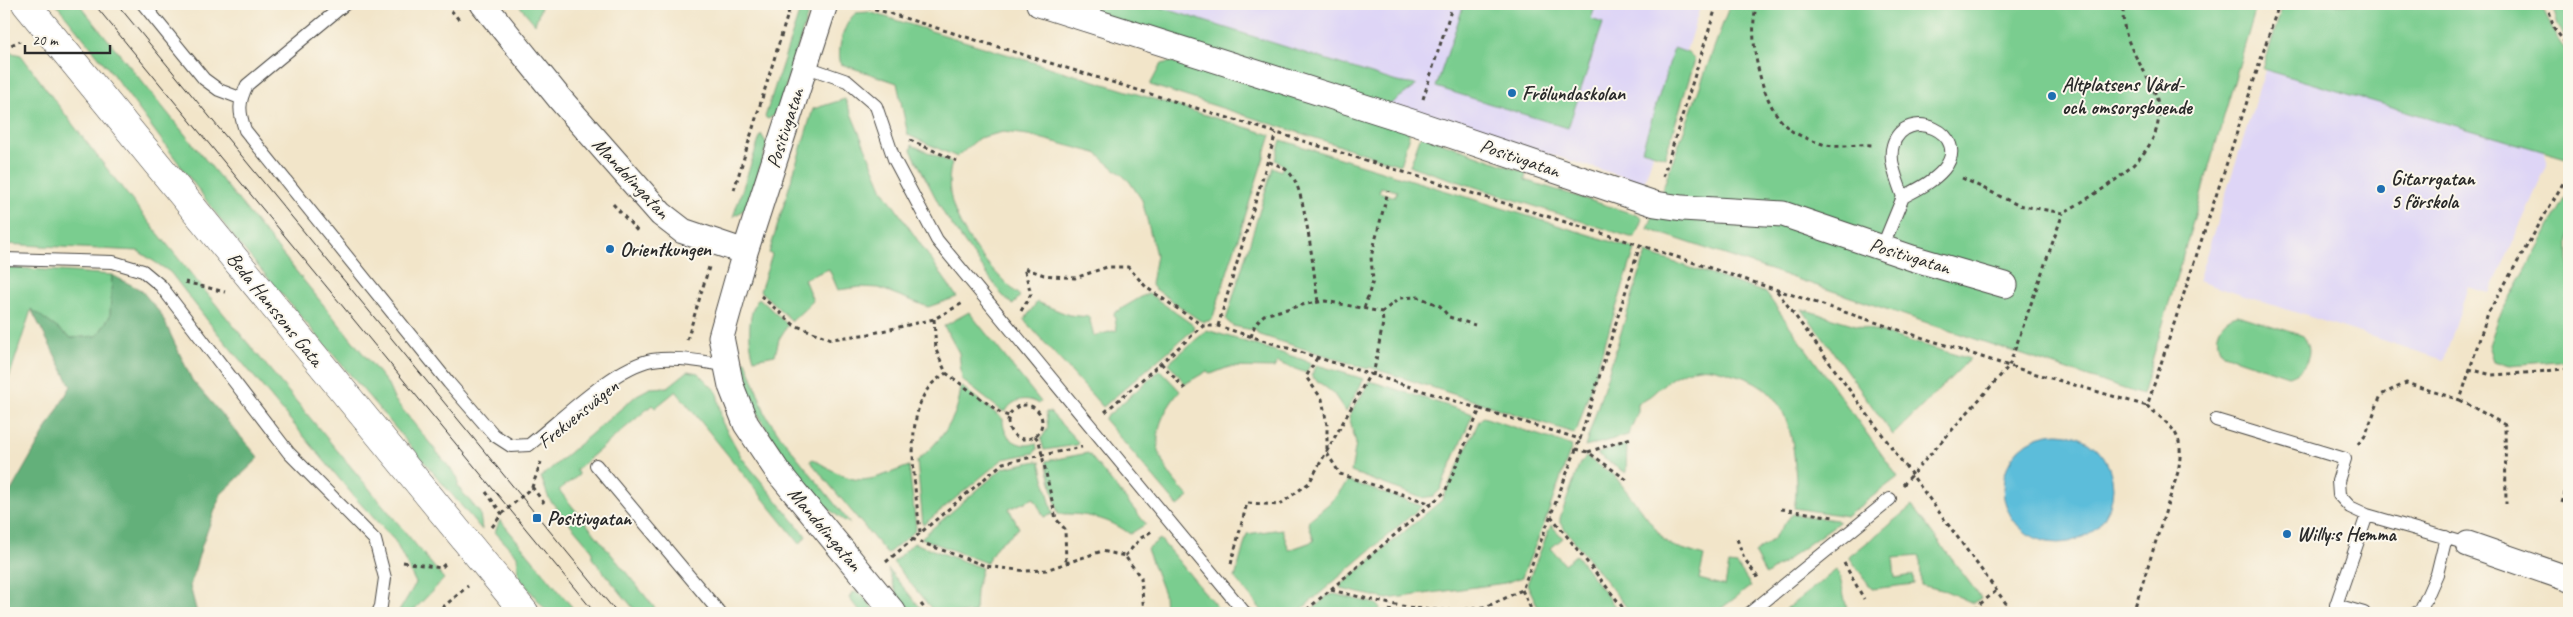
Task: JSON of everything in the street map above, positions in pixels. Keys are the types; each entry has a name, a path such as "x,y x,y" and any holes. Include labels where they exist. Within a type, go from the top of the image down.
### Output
{"street":[{"name":"Beda Hanssons Gata","path":"26,4 525,613"},
{"name":"Mandolingatan","path":"483,4 560,99 661,214 683,231 745,252 721,337 731,386 751,432 778,472 894,613"},
{"name":"Positivgatan","path":"745,252 825,4"},
{"name":"Positivgatan","path":"1039,4 1415,123 1655,204 1682,208 1783,214 1882,248 2005,285"},
{"path":"2457,541 2569,579"}],"lane":[{"path":"143,4 204,79 219,90 240,98"},
{"path":"345,4 247,86 240,98 238,111 245,130 449,383 494,435 510,446 529,445 616,376 633,366 653,360 679,359 726,365"},
{"path":"804,66 847,80 876,106 894,159 937,240 1245,613"},
{"path":"1882,248 1903,197 1925,185 1945,167 1950,154 1948,140 1942,132 1933,127 1920,125 1911,128 1901,133 1893,146 1894,169 1903,197"},
{"path":"4,259 113,262 143,271 161,286 288,453 375,540 384,578 381,606 378,613"},
{"path":"2216,420 2345,459 2338,481 2339,495 2350,507 2367,515 2457,541 2437,574 2421,610 2416,613"},
{"path":"596,465 720,613"},
{"path":"1750,613 1890,499"},
{"path":"2364,613 2336,605 2367,515"}],"path":[{"path":"732,196 791,4"},
{"path":"860,4 1640,245 2009,366 2147,406 2171,425 2180,438 2182,454 2133,613"},
{"path":"1415,123 1453,4"},
{"path":"1655,204 1716,4"},
{"path":"1757,4 1753,31 1757,66 1778,116 1794,133 1825,144 1893,146"},
{"path":"1890,499 2009,366 2063,213 2112,182 2136,163 2147,150 2154,133 2158,115 2156,99 2151,84 2125,35 2122,17 2124,4"},
{"path":"2147,406 2279,4"},
{"path":"2547,4 2554,28 2569,48"},
{"path":"4,48 23,40"},
{"path":"884,129 957,161"},
{"path":"1218,326 1269,162 1276,133"},
{"path":"1269,162 1286,170 1296,183 1318,302"},
{"path":"1945,167 1971,183 2018,205 2063,213"},
{"path":"2460,400 2488,313 2569,173"},
{"path":"1364,308 1373,281 1371,257 1388,191"},
{"path":"679,359 685,348 717,243"},
{"path":"1330,590 1421,611 1451,612 1485,606 1522,590 1580,440 1640,245"},
{"path":"1031,294 1024,268 1044,275 1075,278 1107,267 1128,267 1147,288 1203,326 1218,326 1580,440"},
{"path":"1777,291 2013,613"},
{"path":"760,295 794,325 831,339 869,334 934,319 981,293"},
{"path":"1382,312 1400,298 1419,297 1440,306 1449,317 1475,325"},
{"path":"1251,336 1255,324 1264,315 1318,302 1325,301 1382,312"},
{"path":"1223,587 1241,532 1247,504 1279,505 1310,483 1372,375 1383,323 1382,312"},
{"path":"934,319 936,350 946,373 1002,414 1009,416"},
{"path":"1090,425 1203,326"},
{"path":"1317,358 1306,377 1322,399 1327,425 1327,453 1340,474 1432,504"},
{"path":"1161,363 1185,389"},
{"path":"2469,369 2492,375 2569,368"},
{"path":"920,533 912,459 914,431 922,400 930,386 946,373"},
{"path":"2345,459 2365,436 2381,395 2406,383 2460,400 2504,425 2506,504"},
{"path":"1023,405 1037,409 1043,422 1041,429 1035,436 1026,439 1016,436 1009,427 1009,416 1016,408 1023,405"},
{"path":"1303,613 1445,492 1480,409"},
{"path":"1035,436 1042,455 1056,519 1065,529 1066,564"},
{"path":"1588,452 1631,438"},
{"path":"862,573 886,561 1003,463 1105,443"},
{"path":"1576,449 1588,452 1627,480"},
{"name":"Frekvensvägen","path":"532,488 540,463 548,457"},
{"path":"2562,503 2569,479"},
{"path":"494,534 492,525 532,488 544,503"},
{"path":"486,492 502,514"},
{"path":"1781,509 1862,522"},
{"path":"1551,516 1626,613"},
{"path":"1125,556 1141,538 1169,520"},
{"path":"1737,538 1744,558 1772,596"},
{"path":"912,539 986,566 1046,570 1102,551 1125,556 1141,578 1144,613"},
{"path":"1834,545 1864,599"},
{"path":"880,554 892,569"},
{"path":"380,558 441,568 446,563"},
{"path":"436,613 489,569"},
{"path":"1522,590 1533,613"},
{"path":"1974,609 1996,591"},
{"path":"916,598 928,613"},
{"path":"1390,613 1391,604"}],"shaded area":[{"name":"Frölundaskolan","path":"1059,4 1701,4 1644,183"},
{"name":"Gitarrgatan 5 förskola","path":"2504,4 2547,165 2490,293 2468,287 2444,360 2198,281 2276,36"}],"green space":[{"path":"56,4 79,4 387,383 394,399 458,478 458,487 480,513 482,530 235,239 111,72"},
{"path":"518,4 542,4 535,24"},
{"path":"802,4 811,4 777,114 768,119 765,117"},
{"path":"1063,4 1150,4 1397,82 1417,85 1386,107"},
{"path":"1464,4 1596,4 1591,19 1603,23 1568,128 1436,87"},
{"path":"1730,4 2257,4 2142,395 1648,229"},
{"path":"2283,4 2541,4 2556,37 2569,55 2569,159 2263,69"},
{"path":"2552,4 2569,4 2569,42 2558,26"},
{"path":"869,12 1271,135 1212,320 1204,322 1199,320 1151,284 1156,255 1142,200 1129,181 1096,153 1028,135 1003,132 979,138 957,157 908,135 897,83 841,64 840,44 848,23 856,13"},
{"path":"1674,48 1688,53 1695,60 1665,157 1642,150"},
{"path":"9,52 21,55 175,255 444,579 411,613 398,613 416,583 395,541 357,500 215,330 170,272 138,251 4,244 4,54"},
{"path":"1172,62 1403,127 1409,132 1409,135 1400,165 1150,85 1161,64"},
{"path":"845,99 883,190 957,297 928,307 879,288 860,287 838,290 829,269 804,279 813,301 792,321 760,291 772,255 769,253 813,109"},
{"path":"761,134 767,144 748,207 733,217"},
{"path":"1421,135 1526,173 1525,180 1637,215 1642,219 1635,237 1630,237 1410,166"},
{"path":"1281,140 1635,249 1577,430 1574,433 1369,367 1368,369 1257,334 1257,331 1233,326 1226,320 1273,167 1281,171 1283,165 1275,160","holes":["1381,187 1397,191 1395,197 1379,192"]},
{"path":"912,145 952,163 949,182 958,219 980,254 1020,296 1013,305 1002,295 944,214 911,150"},
{"path":"2569,192 2569,360 2510,365 2494,361 2489,345 2499,317"},
{"path":"1646,253 1766,293 1898,477 1847,516 1794,508 1796,487 1791,435 1780,408 1772,396 1749,379 1708,368 1695,369 1677,375 1649,397 1638,403 1638,412 1628,435 1585,447"},
{"path":"4,267 112,275 110,316 97,336 71,338 31,310 9,378 4,386"},
{"path":"112,275 141,290 161,314 192,380 259,458 221,494 202,545 190,586 197,613 4,613 4,503 71,386 31,309 71,338 97,336 110,316"},
{"path":"1148,293 1193,325 1194,329 1103,407 1024,320 1037,302 1069,315 1089,317 1094,336 1117,330 1114,313"},
{"path":"759,298 788,325 779,339 775,355 754,359 750,327 752,311"},
{"path":"1802,309 1970,359 1893,435"},
{"path":"969,312 1041,402 1039,404 1030,400 1021,400 1016,401 1006,411 1002,411 962,380 959,353 944,326"},
{"path":"2238,315 2301,335 2306,340 2309,353 2305,365 2295,374 2288,376 2223,354 2218,342 2219,330 2226,320"},
{"path":"1207,330 1311,363 1306,373 1277,362 1274,368 1229,367 1211,374 1207,371 1185,384 1169,363"},
{"path":"739,361 746,361 766,415 778,433 850,523 840,517 813,492 773,439 751,400"},
{"path":"1317,365 1364,379 1346,412 1333,393 1311,376"},
{"path":"1160,370 1180,391 1169,406 1158,434 1158,446 1162,459 1177,484 1189,497 1178,506 1104,419"},
{"path":"688,371 698,373 717,392 722,422 742,458 806,536 800,544 676,391 655,408 652,405 576,470 579,475 559,490 659,613 630,613 634,609 592,558 592,550 549,499 541,477 637,395 650,388 668,387"},
{"path":"1370,381 1473,414 1440,490 1434,496 1422,498 1351,472 1356,443 1349,416"},
{"path":"961,386 1003,419 1005,431 1013,440 1024,445 1036,443 1037,449 1034,453 1003,459 923,525 917,461 934,445 947,428 956,409"},
{"path":"1046,412 1050,412 1078,442 1077,445 1044,450 1041,439 1048,428"},
{"path":"1483,417 1572,446 1543,527 1522,577 1505,583 1387,599 1341,589 1340,586 1442,500 1479,421"},
{"path":"1627,444 1626,473 1597,454 1599,453"},
{"path":"1088,453 1146,524 1130,534 1105,520 1077,514 1058,514 1046,461"},
{"path":"1586,457 1614,475 1665,541 1673,546 1704,556 1699,579 1725,586 1729,564 1737,565 1751,586 1715,613 1631,613 1560,523 1560,518 1580,463"},
{"path":"813,459 841,474 860,480 880,476 909,466 916,527 914,532 887,554 810,461"},
{"path":"1040,462 1053,514 1044,517 1034,498 1009,509 1019,528 997,546 986,563 921,538 1003,468"},
{"path":"1348,481 1422,506 1297,613 1264,613 1235,578 1247,534 1282,529 1289,550 1314,541 1308,521 1332,501"},
{"path":"1912,506 1981,598 1973,603 1946,591 1921,585 1920,556 1893,558 1895,578 1913,575 1914,584 1872,589 1849,557"},
{"path":"1792,514 1837,520 1839,522 1766,575 1754,553 1772,540"},
{"path":"500,520 577,613 548,613 519,577 517,556 495,532"},
{"path":"1551,525 1563,538 1551,548 1564,564 1576,555 1620,613 1541,613 1527,584"},
{"path":"1160,539 1222,613 1165,613 1164,594 1147,549"},
{"path":"914,543 982,568 976,590 975,613 935,613 893,562"},
{"path":"888,569 925,613 912,613 897,595"},
{"path":"1836,570 1839,573 1847,609 1842,613 1781,613"},
{"path":"853,592 861,594 877,613 861,613 849,598"},
{"path":"1334,594 1377,604 1380,608 1378,613 1309,613 1327,596"}],"water":[{"path":"2058,433 2079,437 2097,449 2109,467 2113,488 2109,509 2097,527 2079,539 2058,543 2037,539 2019,527 2007,509 2003,488 2007,467 2019,449 2037,437"}],"tram line":[{"path":"94,4 595,613"},
{"path":"117,4 617,613"}],"place":[{"name":"Frölundaskolan","path":"1512,93"},
{"name":"Altplatsens Vård- och omsorgsboende","path":"2052,96"},
{"name":"Gitarrgatan 5 förskola","path":"2381,189"},
{"name":"Orientkungen","path":"610,249"},
{"name":"Positivgatan","path":"537,518"},
{"name":"Willy:s Hemma","path":"2287,534"}]}
